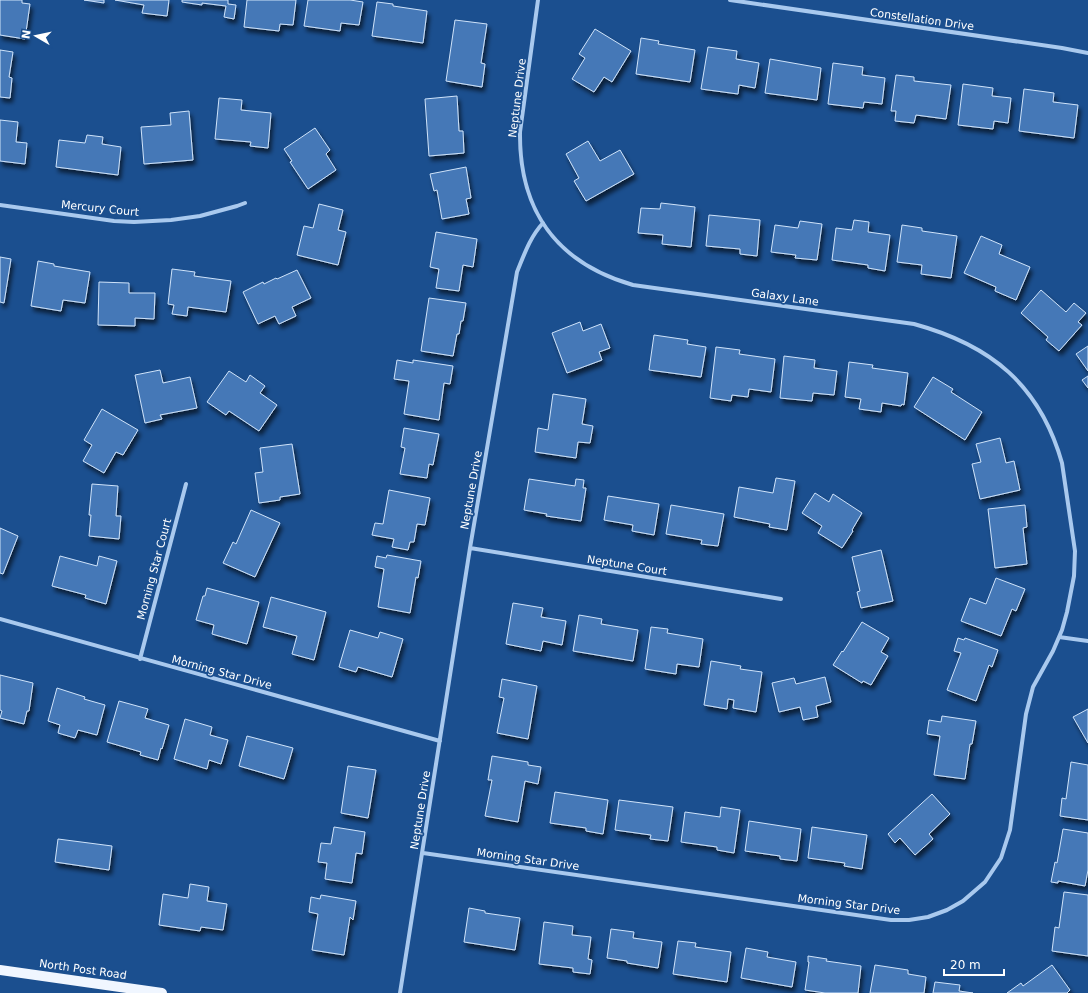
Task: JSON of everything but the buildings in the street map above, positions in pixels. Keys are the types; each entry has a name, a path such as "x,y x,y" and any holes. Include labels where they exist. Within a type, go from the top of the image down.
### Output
{"main road":[{"name":"North Post Road","path":"0,970 162,993"}],"street":[{"name":"Neptune Drive","path":"400,993 470,548 517,272 527,247 534,235 544,223 531,199 524,181 520,152 520,132 538,0"},
{"name":"Constellation Drive","path":"730,0 1054,47 1088,54"},
{"name":"Mercury Court","path":"0,205 114,221 134,222 171,220 200,216 245,203"},
{"name":"Galaxy Lane","path":"544,223 552,235 572,255 597,271 615,280 638,286 905,322 933,329 963,341 994,359 1026,389"},
{"name":"Morning Star Drive","path":"423,853 891,920 919,919 938,914 963,901 978,889 991,874 1001,858 1010,830 1026,714 1033,687 1059,637 1067,612 1074,576 1075,551 1062,463 1047,424 1026,389"},
{"name":"Morning Star Court","path":"140,658 186,484"},
{"name":"Neptune Court","path":"470,548 781,599"},
{"name":"Morning Star Drive","path":"0,618 440,741"},
{"path":"1059,637 1088,641"}]}
